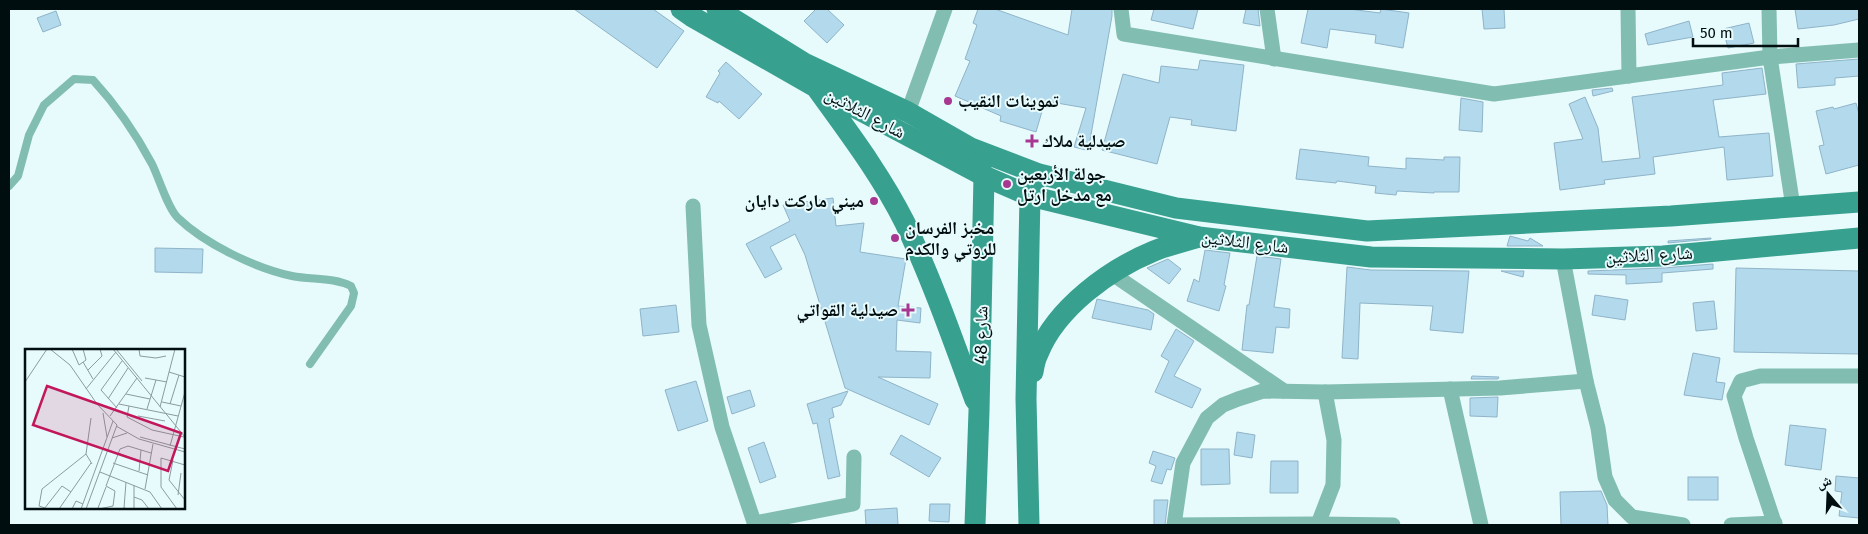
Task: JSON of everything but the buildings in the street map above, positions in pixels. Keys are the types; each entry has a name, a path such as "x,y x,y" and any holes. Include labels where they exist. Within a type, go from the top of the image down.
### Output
{"main road":[{"name":"شارع الثلاثين","path":"681,9 690,16 814,86 984,176 1030,196 1200,237 1371,257 1563,259 1663,256 1859,238"},
{"name":"شارع الثلاثين","path":"717,9 804,63 908,112 970,148 1039,174 1176,208 1367,230 1671,216 1859,202"},
{"path":"814,86 865,154 904,222 942,308 979,412"},
{"name":"شارع 48","path":"970,148 984,176 975,525"},
{"path":"1029,525 1026,399 1030,196 1039,174"},
{"path":"1026,399 1037,354 1048,334 1065,312 1111,273 1155,250 1200,237"}],"street":[{"path":"908,112 945,9"},
{"path":"1121,9 1124,34 1494,94 1770,58 1859,50"},
{"path":"1267,9 1274,58"},
{"path":"1628,9 1629,76"},
{"path":"1769,9 1770,58 1793,207"},
{"path":"693,206 699,326 722,427 755,524 853,504 854,457"},
{"path":"1563,259 1586,381 1598,428 1606,477 1615,500 1632,521 1683,525"},
{"path":"1111,273 1284,391"},
{"path":"1731,525 1775,524 1734,396 1741,382 1760,376 1859,376"},
{"path":"1393,525 1174,525 1183,464 1207,418 1223,405 1238,399 1263,391 1325,392 1500,388 1586,381"},
{"path":"1450,389 1481,525"},
{"path":"1318,524 1334,485 1334,440 1325,392"}],"lane":[{"path":"9,186 18,176 29,135 44,105 74,80 93,80 111,100 151,162 176,217 202,239 242,258 292,276 342,282 351,286 354,293 351,306 310,364"}],"place":[{"name":"تموينات النقيب","path":"948,101"},
{"name":"صيدلية ملاك","path":"1032,141"},
{"name":"جولة الأربعين مع مدخل ارتل","path":"1007,184"},
{"name":"ميني ماركت دايان","path":"874,201"},
{"name":"مخبز الفرسان للروتي والكدم","path":"895,238"},
{"name":"صيدلية القواتي","path":"908,310"}]}
